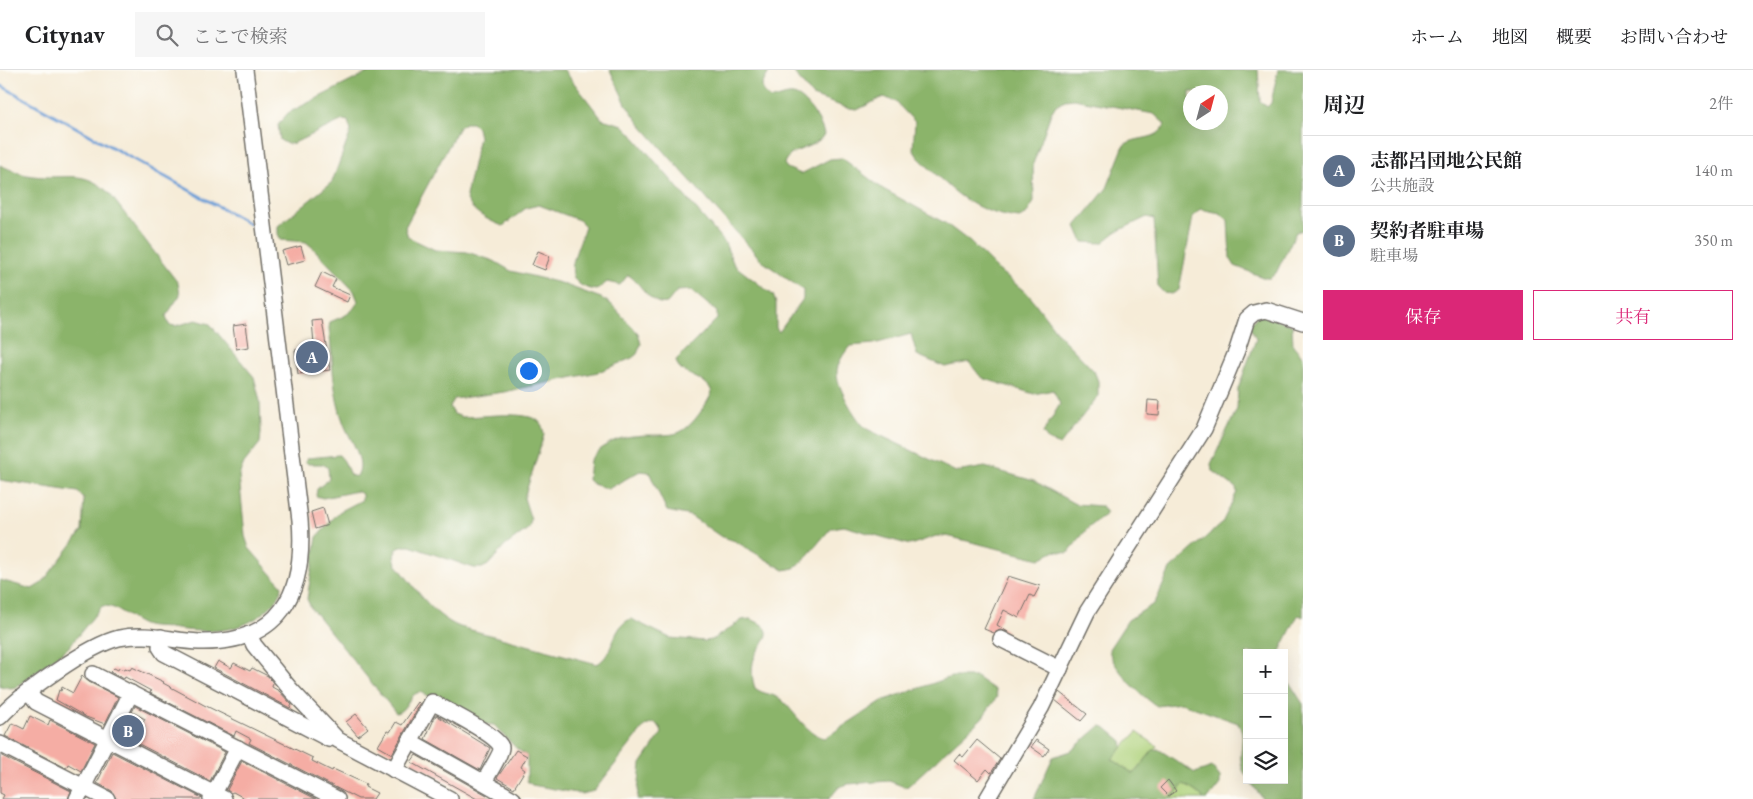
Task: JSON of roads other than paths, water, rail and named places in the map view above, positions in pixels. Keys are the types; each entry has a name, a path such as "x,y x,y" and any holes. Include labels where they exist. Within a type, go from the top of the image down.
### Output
{"street":[{"path":"0,717 80,655 99,644 132,636 210,642 232,640 248,634 271,621 290,598 300,570 301,537 245,70"},
{"path":"987,799 1041,708 1087,612 1204,428 1234,359 1247,319 1254,313 1266,310 1303,322"},
{"path":"248,634 254,645 284,682 333,735 348,746 450,799"},
{"path":"161,637 160,647 164,653 329,739 333,735"},
{"path":"1000,640 1060,669"},
{"path":"93,674 337,799"},
{"path":"29,693 36,702 216,797 238,748"},
{"path":"80,793 131,693"},
{"path":"394,770 432,702 484,731 501,749 484,782"},
{"path":"410,741 513,799"},
{"path":"0,744 80,793 107,799"}],"waterway":[{"path":"0,85 250,224"}],"place":[{"name":"志都呂団地公民館","path":"312,357"},
{"name":"契約者駐車場","path":"128,731"}]}
